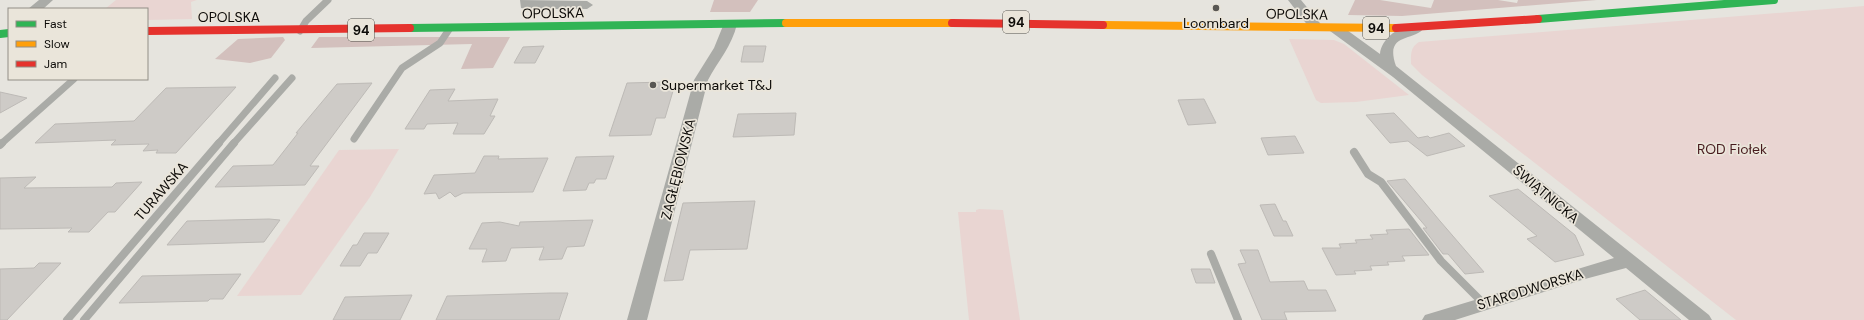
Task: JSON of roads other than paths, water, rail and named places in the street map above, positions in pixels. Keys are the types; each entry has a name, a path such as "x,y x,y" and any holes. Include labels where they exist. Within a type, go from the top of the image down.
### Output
{"main road":[{"name":"OPOLSKA","path":"148,31 300,31 576,26 989,22 1317,28 1417,28 1774,0"}],"street":[{"path":"35,8 47,0"},
{"path":"526,0 526,5 553,2 588,2 576,26"},
{"path":"1294,0 1317,28"},
{"name":"ZAGŁĘBIOWSKA","path":"638,320 701,80 722,49 728,36 730,24"},
{"path":"0,34 8,28"},
{"name":"ŚWIĄTNICKA","path":"1335,28 1390,68 1702,320"},
{"path":"1390,68 1386,58 1386,51 1393,39 1407,31 1417,28"},
{"name":"STARODWORSKA","path":"1432,320 1587,271 1628,261"}],"lane":[{"path":"300,31 306,21 328,0"},
{"path":"354,139 402,68 440,42 450,28"},
{"name":"TURAWSKA","path":"66,320 275,78"},
{"path":"84,320 227,151 292,78"},
{"path":"0,145 73,80"},
{"path":"1354,152 1368,174 1381,182 1441,261 1483,303"},
{"path":"1211,254 1238,320"}],"place":[{"name":"Loombard","path":"1216,8"},
{"name":"Supermarket T&J","path":"653,85"}],"park label":[{"name":"ROD Fiołek","path":"1732,149"}]}
